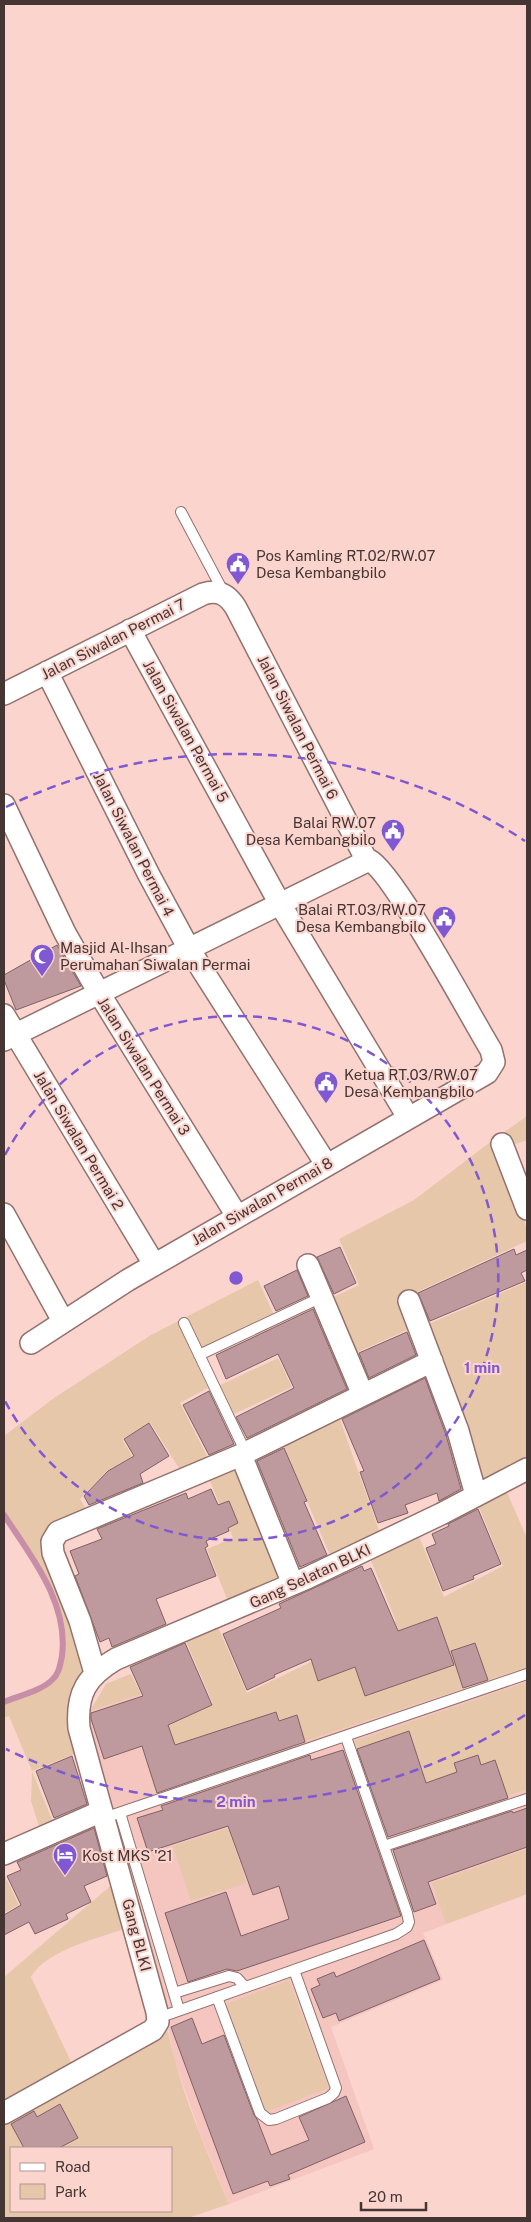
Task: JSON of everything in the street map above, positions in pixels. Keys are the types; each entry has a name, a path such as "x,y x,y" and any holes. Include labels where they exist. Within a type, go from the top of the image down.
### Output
{"street":[{"name":"Jalan Siwalan Permai 7","path":"4,694 203,594 210,592 224,594"},
{"name":"Jalan Siwalan Permai 6","path":"224,594 236,608 367,861 369,860 377,865 400,897 491,1050 494,1062"},
{"name":"Jalan Siwalan Permai 5","path":"130,630 280,904 408,1117"},
{"name":"Jalan Siwalan Permai 4","path":"47,672 145,867 189,949 326,1164"},
{"name":"Jalan Siwalan Permai 3","path":"4,805 62,926 99,993 237,1216"},
{"path":"9,1037 367,861"},
{"name":"Jalan Siwalan Permai 2","path":"4,1015 9,1037 154,1264"},
{"name":"Jalan Siwalan Permai 8","path":"31,1343 154,1264 487,1072 494,1062"},
{"path":"502,1144 527,1209"},
{"path":"4,1214 63,1321"},
{"path":"308,1265 363,1395"},
{"path":"409,1301 466,1456 476,1495"},
{"path":"93,1675 80,1621 53,1553 52,1542 54,1536 64,1528 243,1454 432,1361"},
{"path":"243,1454 293,1584"},
{"name":"Gang Selatan BLKI","path":"93,1675 116,1659 293,1584 527,1469"},
{"name":"Gang BLKI","path":"93,1675 83,1690 78,1717 84,1749 109,1814 158,2018"},
{"path":"4,1854 109,1814"},
{"path":"4,2113 153,2030 158,2022 158,2018"}],"lane":[{"path":"181,512 224,594"},
{"path":"199,1355 322,1297"},
{"path":"184,1322 243,1454"},
{"path":"179,2010 109,1814 346,1737 527,1674"},
{"path":"158,2018 396,1934 407,1928 409,1922 407,1913 346,1737"},
{"path":"384,1846 527,1799"},
{"path":"217,1997 260,2113 269,2120 276,2119 328,2098 334,2093 336,2088 294,1970"},
{"path":"174,1993 229,1976 237,1978 245,1987"}],"shaded area":[{"path":"527,1553 527,1894 423,1933 443,1980 331,2027 374,2149 229,2204 201,2136 174,2059 166,2015 85,1720 106,1684 131,1674 153,1719 179,1714 247,1693 433,1603"}],"green space":[{"path":"527,1116 527,1140 509,1146 503,1133"},
{"path":"493,1140 527,1229 527,1241 402,1299 412,1328 353,1354 329,1299 359,1285 339,1239 414,1200"},
{"path":"258,1280 274,1315 192,1353 208,1388 180,1403 210,1462 182,1473 150,1422 122,1439 132,1456 107,1471 80,1499 87,1511 52,1527 86,1668 74,1685 71,1696 77,1753 32,1771 9,1716 4,1718 4,1702 51,1681 59,1671 63,1641 56,1604 47,1583 4,1515 4,1436 54,1398 151,1335"},
{"path":"527,1282 527,1461 482,1483 426,1325"},
{"path":"278,1358 292,1387 234,1414 220,1385"},
{"path":"338,1414 381,1536 332,1560 282,1442"},
{"path":"238,1464 285,1582 229,1604 207,1549 233,1538 208,1476"},
{"path":"505,1488 527,1538 527,1667 155,1791 142,1748 160,1742 153,1719 213,1704 185,1639 217,1625 247,1693 396,1621 369,1556 417,1532 444,1597 503,1566 477,1502"},
{"path":"131,1674 141,1694 90,1711 106,1684"},
{"path":"527,1682 527,1789 388,1836 355,1741"},
{"path":"32,1771 54,1824 40,1830 31,1801"},
{"path":"228,1828 246,1883 191,1901 173,1846"},
{"path":"527,1849 527,1894 446,1924 432,1883"},
{"path":"4,1874 19,1905 4,1913"},
{"path":"115,1882 128,1928 89,1940 61,1952 38,1968 31,1977 73,2066 4,2105 4,1977"},
{"path":"289,1980 329,2088 266,2112 226,2004"},
{"path":"168,2031 186,2097 229,2204 188,2218 4,2218 4,2123"}],"building":[{"name":"Masjid Al-Ihsan Perumahan Siwalan Permai","path":"57,945 81,986 16,1010 4,980 4,975"},
{"path":"340,1247 356,1283 334,1294 317,1257"},
{"path":"514,1249 516,1255 527,1250 527,1270 521,1273 525,1281 430,1321 418,1293"},
{"path":"297,1270 308,1296 276,1311 264,1286"},
{"path":"313,1309 347,1389 247,1438 236,1417 294,1388 278,1354 226,1379 216,1355"},
{"path":"407,1332 416,1355 369,1378 359,1353"},
{"path":"425,1378 446,1435 461,1489 439,1501 437,1493 405,1505 408,1513 378,1523 360,1472 364,1471 342,1419"},
{"path":"209,1391 234,1444 209,1455 183,1405"},
{"path":"149,1423 169,1456 140,1474 143,1483 89,1505 84,1496 108,1471 134,1456 124,1439"},
{"path":"284,1448 307,1501 304,1502 327,1555 300,1567 257,1461"},
{"path":"211,1489 218,1505 229,1501 238,1523 228,1528 229,1531 206,1541 208,1546 205,1548 216,1576 156,1599 166,1624 112,1647 109,1638 100,1642 75,1576 79,1574 70,1551 102,1539 97,1529 186,1493 188,1499"},
{"path":"478,1509 501,1564 473,1576 474,1579 443,1591 426,1548 436,1544 432,1534"},
{"path":"362,1566 364,1571 371,1568 398,1631 437,1617 454,1665 365,1696 355,1667 318,1681 311,1659 274,1675 275,1677 247,1690 223,1634 281,1608 279,1604"},
{"path":"185,1643 212,1705 168,1725 175,1745 276,1712 279,1721 297,1715 305,1742 157,1793 142,1746 104,1759 91,1719 91,1713 143,1696 130,1667"},
{"path":"475,1643 488,1680 463,1688 451,1651"},
{"path":"409,1731 426,1783 457,1772 454,1763 478,1755 481,1765 495,1760 508,1798 388,1837 357,1749"},
{"path":"343,1750 401,1916 237,1971 227,1969 188,1982 165,1913 226,1892 241,1936 289,1919 279,1886 253,1895 228,1826 148,1852 137,1818 163,1810 161,1806 310,1755 311,1760"},
{"path":"72,1756 87,1804 54,1818 36,1771"},
{"path":"527,1808 527,1847 428,1882 436,1904 414,1912 393,1850 512,1811 513,1813"},
{"path":"94,1828 107,1876 84,1886 91,1902 66,1914 68,1919 35,1934 29,1922 4,1935 4,1915 21,1905 7,1876 21,1870 17,1862"},
{"path":"424,1940 440,1979 339,2021 336,2013 323,2018 311,1989 320,1985 317,1979 334,1972 336,1977"},
{"path":"192,2018 202,2044 224,2035 271,2155 309,2140 299,2117 346,2096 365,2142 288,2175 290,2179 270,2186 268,2181 233,2194 171,2027"},
{"path":"60,2104 78,2138 61,2147 23,2147 11,2124 34,2111 37,2117"}],"waterway":[{"path":"4,1515 46,1581 60,1617 63,1636 62,1656 59,1669 54,1678 42,1687 4,1702"}],"place":[{"name":"Pos Kamling RT.02/RW.07 Desa Kembangbilo","path":"238,585"},
{"name":"Balai RW.07 Desa Kembangbilo","path":"393,852"},
{"name":"Balai RT.03/RW.07 Desa Kembangbilo","path":"444,939"},
{"name":"Masjid Al-Ihsan Perumahan Siwalan Permai","path":"42,977"},
{"name":"Ketua RT.03/RW.07 Desa Kembangbilo","path":"326,1104"},
{"name":"Kost MKS '21","path":"65,1876"}]}
